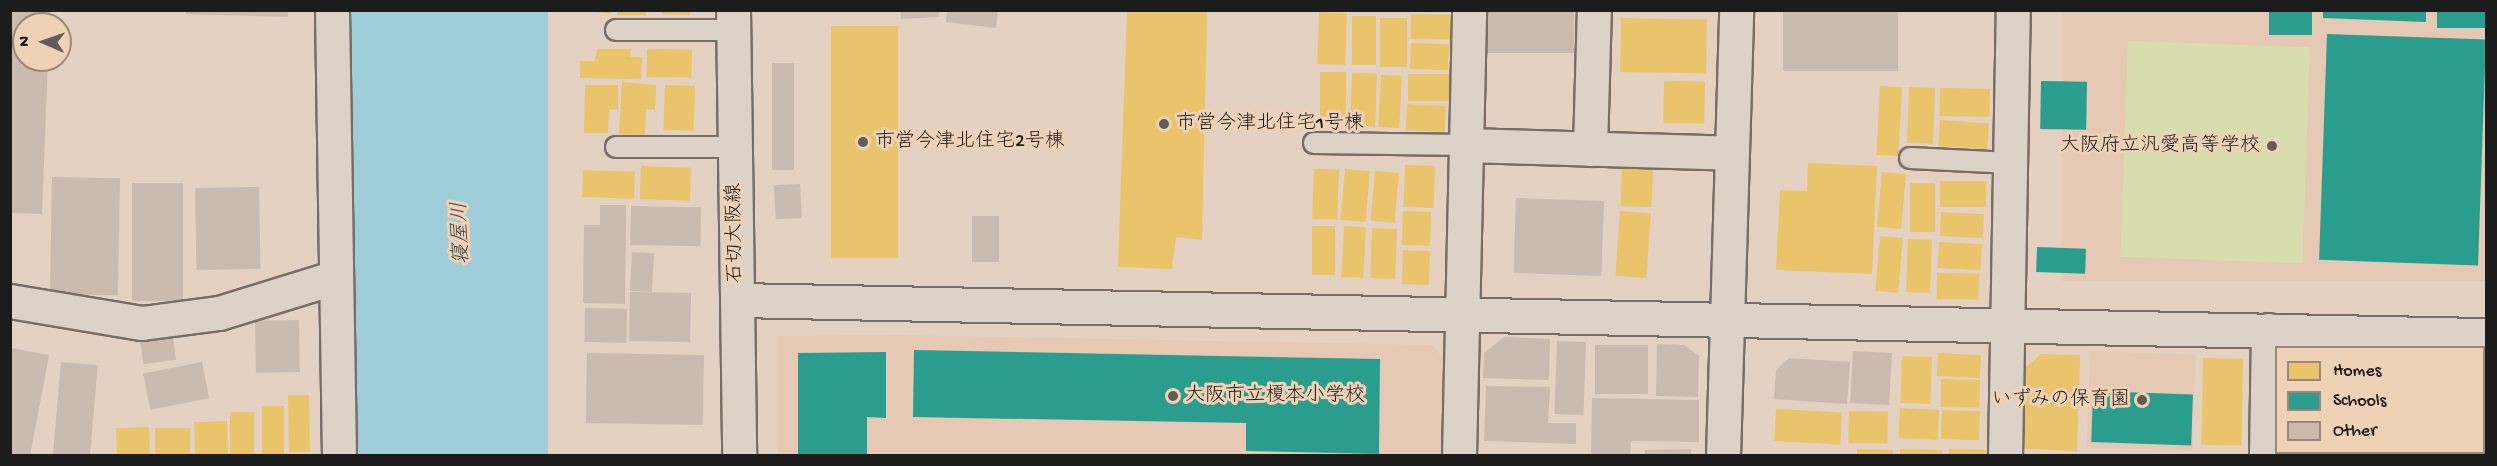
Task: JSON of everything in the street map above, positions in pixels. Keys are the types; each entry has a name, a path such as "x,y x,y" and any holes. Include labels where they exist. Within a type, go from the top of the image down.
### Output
{"street":[{"path":"332,10 339,456"},
{"path":"1459,456 1469,10"},
{"path":"1590,149 1594,10"},
{"path":"1723,456 1736,10"},
{"path":"2006,456 2013,10"},
{"name":"石切大阪線","path":"733,20 740,456"},
{"path":"1466,145 1731,153"},
{"path":"10,301 142,323 219,313 336,277"},
{"path":"737,300 2487,335"},
{"path":"2266,456 2268,330"}],"lane":[{"path":"616,30 733,20"},
{"path":"1314,143 1466,145"},
{"path":"616,147 735,147"},
{"path":"1910,158 2010,163"}],"shaded area":[{"name":"大阪府立汎愛高等学校","path":"2062,11 2486,11 2486,281 2062,281"},
{"name":"大阪市立榎本小学校","path":"898,335 1432,345 1446,361 1444,455 778,455 778,336"},
{"name":"いずみの保育園","path":"2090,351 2196,355 2193,451 2087,447"}],"green space":[{"path":"2128,41 2310,47 2302,263 2120,257"}],"water":[{"name":"寝屋川","path":"351,11 548,11 548,455 351,455"}],"building: Homes":[{"path":"580,10 611,10 611,14"},
{"path":"617,10 646,10 646,15 617,15"},
{"path":"662,10 690,10 690,15 662,14"},
{"name":"市営今津北住宅1号棟","path":"1127,10 1207,10 1202,240 1176,237 1172,269 1118,267"},
{"path":"1319,12 1347,13 1345,65 1317,64"},
{"path":"1411,14 1451,15 1451,40 1411,39"},
{"path":"1352,16 1376,16 1376,65 1352,65"},
{"path":"1380,18 1407,18 1407,67 1380,67"},
{"path":"1621,18 1707,20 1706,73 1620,72"},
{"name":"市営今津北住宅2号棟","path":"831,26 898,26 898,258 831,258"},
{"path":"1411,43 1449,44 1448,70 1410,69"},
{"path":"598,49 631,49 630,57 642,57 641,79 580,78 580,61 594,61"},
{"path":"647,49 692,50 692,78 647,77"},
{"path":"1320,72 1346,72 1346,124 1320,124"},
{"path":"1352,73 1377,74 1375,127 1350,126"},
{"path":"1408,74 1449,74 1449,101 1408,101"},
{"path":"1381,75 1402,76 1399,128 1378,127"},
{"path":"1664,81 1705,82 1704,124 1663,123"},
{"path":"622,82 656,85 655,110 646,109 645,135 619,134"},
{"path":"585,85 618,85 618,109 609,110 608,133 584,133"},
{"path":"665,85 695,86 693,131 663,130"},
{"path":"1880,86 1902,87 1898,156 1876,155"},
{"path":"1909,87 1935,88 1933,144 1907,143"},
{"path":"1940,88 1990,89 1990,117 1940,116"},
{"path":"1407,104 1446,106 1445,132 1406,130"},
{"path":"1940,120 1989,123 1987,149 1938,146"},
{"path":"1808,163 1877,166 1872,274 1776,270 1780,190 1807,191"},
{"path":"1405,165 1435,166 1434,208 1404,207"},
{"path":"1622,165 1653,166 1652,207 1621,206"},
{"path":"641,166 691,168 690,201 640,199"},
{"path":"1314,169 1339,170 1337,220 1312,219"},
{"path":"1345,169 1370,171 1365,222 1341,220"},
{"path":"583,170 635,172 634,199 582,197"},
{"path":"1375,171 1399,173 1395,223 1371,221"},
{"path":"1882,172 1906,174 1901,229 1877,227"},
{"path":"1940,181 1986,181 1986,207 1940,207"},
{"path":"1910,183 1935,183 1935,232 1910,232"},
{"path":"1403,211 1431,212 1430,246 1402,245"},
{"path":"1620,211 1651,213 1646,278 1615,276"},
{"path":"1941,212 1984,214 1983,238 1940,236"},
{"path":"1312,226 1335,226 1335,275 1312,275"},
{"path":"1344,226 1366,227 1363,278 1341,277"},
{"path":"1372,228 1397,229 1395,279 1370,278"},
{"path":"1880,236 1903,238 1898,293 1875,291"},
{"path":"1908,239 1932,240 1930,293 1906,292"},
{"path":"1939,242 1982,244 1981,270 1938,268"},
{"path":"1403,250 1430,251 1429,285 1402,284"},
{"path":"1937,273 1979,274 1979,300 1937,299"},
{"path":"1938,353 1981,355 1980,378 1937,376"},
{"path":"2041,354 2080,355 2077,451 2023,449 2025,368"},
{"path":"1902,356 1932,357 1930,404 1900,403"},
{"path":"2203,358 2243,359 2241,446 2201,445"},
{"path":"1941,379 1980,380 1980,408 1941,407"},
{"path":"288,395 309,395 310,452 289,452"},
{"path":"262,406 284,406 284,454 262,454"},
{"path":"1900,408 1939,410 1937,440 1898,438"},
{"path":"1776,409 1842,412 1840,444 1774,441"},
{"path":"1942,410 1980,411 1979,440 1941,439"},
{"path":"1849,411 1888,412 1887,444 1848,443"},
{"path":"230,412 254,412 254,455 230,455"},
{"path":"227,421 228,456 195,456 194,422"},
{"path":"2485,423 2486,423 2485,451"},
{"path":"149,427 150,456 117,456 116,428"},
{"path":"155,428 190,428 190,456 155,456"},
{"path":"1857,449 1893,450 1893,456 1857,456"},
{"path":"1900,449 1942,450 1942,456 1900,456"},
{"path":"1949,449 1989,450 1989,456 1948,456"},
{"path":"2300,454 2376,454 2376,456 2300,456"},
{"path":"2394,454 2477,454 2477,456 2394,456"}],"building: Schools":[{"path":"2269,10 2312,10 2312,35 2269,35"},
{"path":"2323,10 2426,10 2426,22 2323,18"},
{"path":"2437,10 2486,10 2486,28 2437,28"},
{"path":"2327,34 2486,40 2478,265 2319,260"},
{"path":"2041,81 2087,82 2086,130 2040,129"},
{"path":"2037,247 2086,249 2085,274 2036,272"},
{"path":"914,350 1380,359 1379,454 1246,451 1246,423 913,417"},
{"path":"886,352 886,418 867,417 867,456 798,456 798,353"},
{"path":"2093,391 2193,394 2191,445 2091,442"}],"building: Other":[{"path":"10,10 50,10 50,12 12,12 12,72 48,72 42,214 10,213"},
{"path":"186,10 288,10 288,17 186,14"},
{"path":"901,10 938,10 939,17 901,19"},
{"path":"947,10 998,10 996,28 946,22"},
{"path":"1485,10 1574,10 1574,53 1485,53"},
{"path":"1783,10 1898,10 1898,71 1783,71"},
{"path":"772,63 794,63 794,170 772,170"},
{"path":"52,177 120,178 118,295 50,294"},
{"path":"132,183 183,183 183,301 132,301"},
{"path":"800,184 802,218 776,219 774,185"},
{"path":"259,187 260,269 196,270 195,188"},
{"path":"1516,198 1604,201 1601,276 1513,273"},
{"path":"600,205 626,205 625,304 583,303 584,225 600,225"},
{"path":"631,206 701,207 700,246 630,245"},
{"path":"972,216 999,216 999,262 972,262"},
{"path":"632,252 654,253 652,292 630,291"},
{"path":"630,292 691,293 690,342 629,341"},
{"path":"585,308 627,309 626,343 584,342"},
{"path":"299,320 300,372 256,373 255,321"},
{"path":"172,330 176,360 143,364 139,335"},
{"path":"1504,337 1550,339 1549,380 1483,378 1484,353"},
{"path":"1557,341 1586,342 1583,415 1554,414"},
{"path":"1657,344 1684,345 1699,356 1698,397 1656,396"},
{"path":"1595,345 1648,345 1648,394 1595,394"},
{"path":"12,348 49,355 30,456 10,456"},
{"path":"1853,351 1892,353 1889,405 1850,403"},
{"path":"587,353 704,355 703,425 586,423"},
{"path":"1789,358 1850,362 1847,404 1774,399 1776,370"},
{"path":"61,362 98,365 90,456 53,456"},
{"path":"202,362 209,398 150,410 143,373"},
{"path":"1486,386 1550,387 1548,423 1576,423 1576,444 1484,441"},
{"path":"1592,398 1699,400 1699,442 1631,441 1630,456 1591,456"},
{"path":"1691,449 1691,456 1645,456 1645,450"}],"place":[{"name":"市営今津北住宅1号棟","path":"1164,124"},
{"name":"市営今津北住宅2号棟","path":"863,142"},
{"name":"大阪府立汎愛高等学校","path":"2272,146"},
{"name":"大阪市立榎本小学校","path":"1173,396"},
{"name":"いずみの保育園","path":"2142,400"}]}
